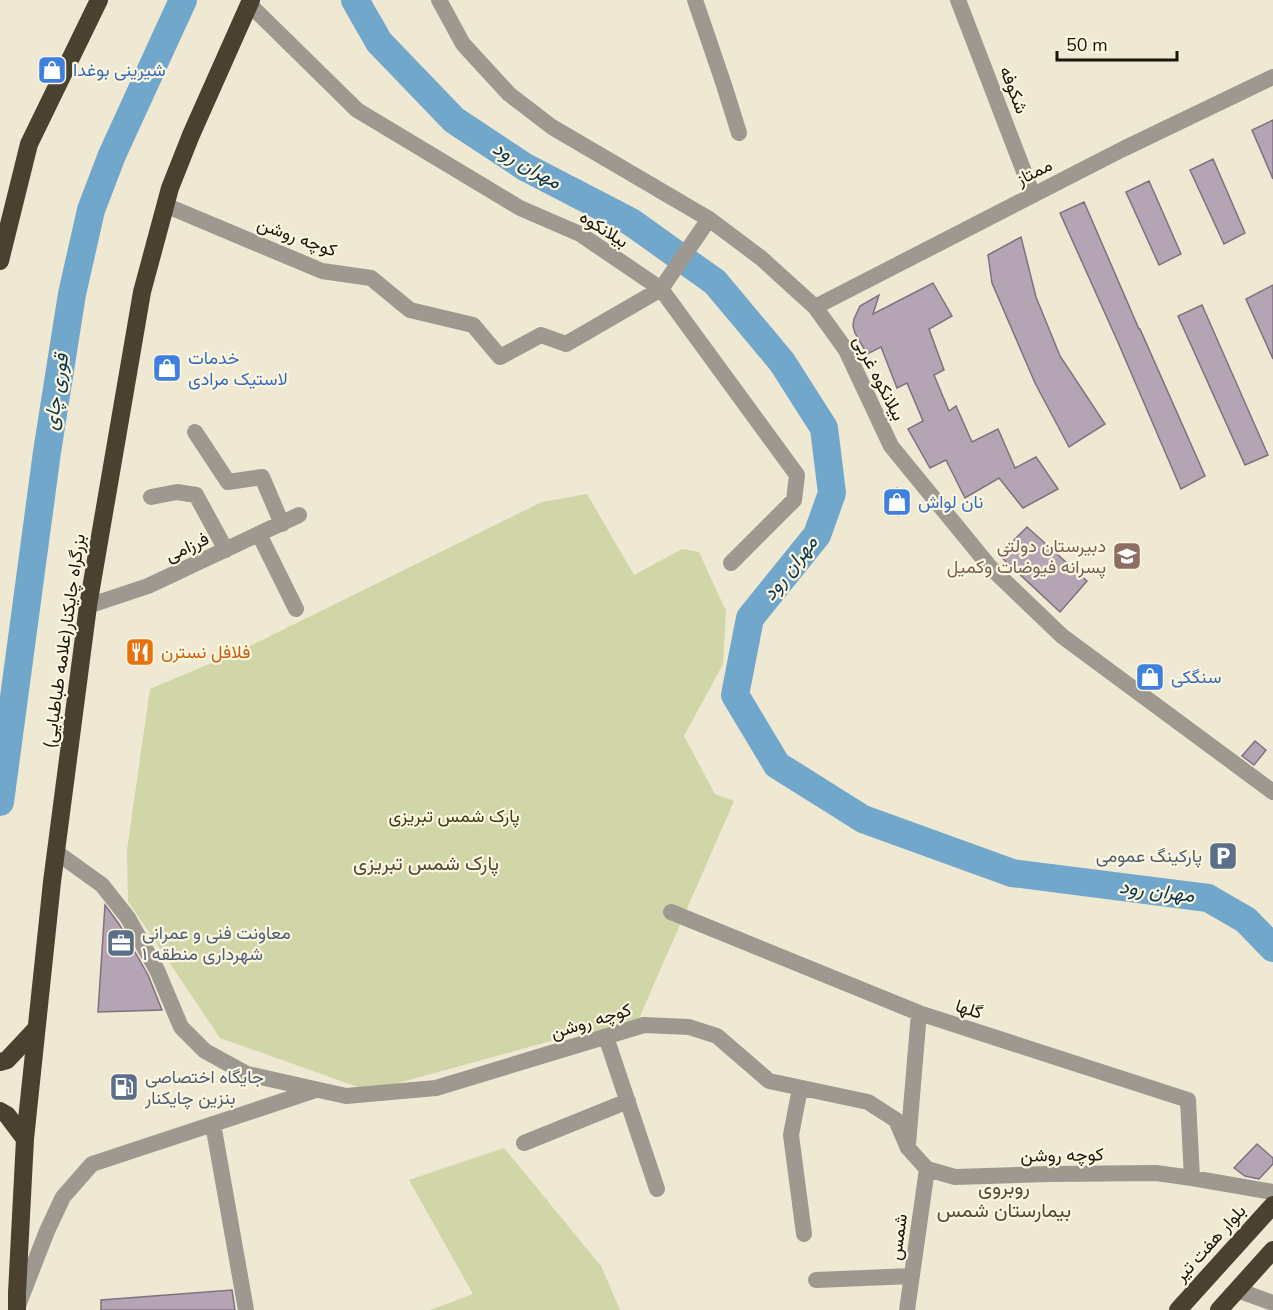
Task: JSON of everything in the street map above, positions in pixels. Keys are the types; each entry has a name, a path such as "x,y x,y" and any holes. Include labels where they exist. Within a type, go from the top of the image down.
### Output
{"highway":[{"path":"0,261 28,144 99,0"},
{"name":"بزرگراه چایکنار(علامه طباطبایی)","path":"17,1309 25,1139 56,852 88,606 142,292 170,188 190,135 250,2"},
{"path":"0,1062 8,1060 36,1029"},
{"path":"0,1111 7,1115 25,1139"},
{"name":"بلوار هفت تیر","path":"1178,1310 1273,1205"},
{"path":"1219,1310 1273,1250"}],"street":[{"name":"بیلانکوه غربی","path":"439,0 463,44 509,94 552,127 708,219 761,258 815,307 846,350 891,446 990,567 1062,636 1273,792"},
{"path":"695,0 739,133"},
{"name":"شکوفه","path":"958,0 1033,195"},
{"name":"بیلانکوه","path":"250,2 357,110 520,208 580,234 661,289 797,475 794,501 731,563"},
{"name":"ممتاز","path":"815,307 1121,150 1273,77"},
{"name":"کوچه روشن","path":"165,205 322,271 372,278 410,310 473,325 500,357 541,335 566,344 661,289"},
{"path":"661,289 708,219"},
{"path":"195,432 228,482 262,477 282,524"},
{"path":"151,497 177,492 196,495 226,550"},
{"name":"فرزامی","path":"88,606 148,586 299,515"},
{"path":"259,534 296,609"},
{"name":"کوچه روشن","path":"56,852 102,885 128,918 157,970 181,1027 205,1051 247,1074 346,1096 436,1088 644,1024 689,1027 717,1036 769,1081 868,1102 896,1120 908,1148 927,1169 955,1177 1156,1173 1273,1192"},
{"name":"گلها","path":"671,912 919,1013 1188,1100 1192,1178"},
{"path":"908,1148 919,1013"},
{"path":"606,1036 657,1189"},
{"path":"800,1088 791,1135 804,1234"},
{"path":"17,1309 47,1231 63,1197 92,1164 317,1089"},
{"path":"524,1143 628,1101"},
{"path":"213,1124 246,1310"},
{"name":"شمس","path":"907,1310 927,1169"},
{"path":"816,1280 912,1276"},
{"path":"1237,1290 1273,1303"}],"green space":[{"name":"پارک شمس تبریزی","path":"587,494 634,575 682,549 699,552 726,611 723,664 684,736 715,794 734,801 637,1023 569,1036 369,1091 220,1038 128,901 127,850 150,689 240,651 542,502"},
{"path":"504,1148 601,1266 620,1310 430,1310 473,1294 409,1180"}],"building":[{"path":"1273,120 1273,179 1252,130"},
{"path":"1213,159 1245,233 1224,244 1190,170"},
{"path":"1149,181 1181,254 1159,265 1126,192"},
{"path":"1084,202 1205,476 1181,489 1060,213"},
{"path":"1021,237 1036,297 1060,356 1105,424 1069,447 1035,383 992,283 988,255"},
{"path":"933,283 952,316 929,329 944,370 934,375 949,411 956,406 972,442 998,429 1015,468 1036,457 1058,489 1023,508 999,478 965,498 946,460 930,468 908,429 923,421 907,383 897,388 881,347 867,354 855,333 854,319 860,306 879,295 873,314"},
{"path":"1273,285 1273,359 1246,299"},
{"path":"1202,305 1268,455 1245,465 1178,316"},
{"name":"نان لواش","path":"897,488 910,502 898,516 884,502"},
{"path":"1027,527 1087,581 1060,612 999,555"},
{"name":"سنگکی","path":"1151,666 1160,674 1149,687 1139,679"},
{"path":"1255,741 1266,750 1254,765 1242,756"},
{"name":"معاونت فنی و عمرانی شهرداری منطقه ۱","path":"105,905 119,924 148,975 162,1010 98,1012"},
{"path":"1257,1144 1273,1158 1273,1164 1259,1179 1245,1176 1234,1168"},
{"path":"232,1290 235,1310 101,1310 101,1300"}],"waterway":[{"name":"قوری چای","path":"0,802 47,452 72,294 91,210 112,155 183,0"},
{"name":"مهران رود","path":"355,0 379,42 454,120 525,167 631,222 715,282 782,362 824,428 832,493 817,535 750,618 735,695 777,765 863,819 1012,873 1208,898 1246,920 1273,948"}],"place":[{"name":"شیرینی بوغدا","path":"52,70"},
{"name":"خدمات لاستیک مرادی","path":"167,368"},
{"name":"نان لواش","path":"897,502"},
{"name":"دبیرستان دولتی پسرانه فیوضات وکمیل","path":"1127,556"},
{"name":"فلافل نسترن","path":"140,652"},
{"name":"سنگکی","path":"1150,677"},
{"name":"پارکینگ عمومی","path":"1223,856"},
{"name":"معاونت فنی و عمرانی شهرداری منطقه ۱","path":"121,943"},
{"name":"جایگاه اختصاصی بنزین چایکنار","path":"124,1087"}],"district":[{"name":"پارک شمس تبریزی","path":"426,863"},
{"name":"روبروی بیمارستان شمس","path":"1004,1198"}]}
